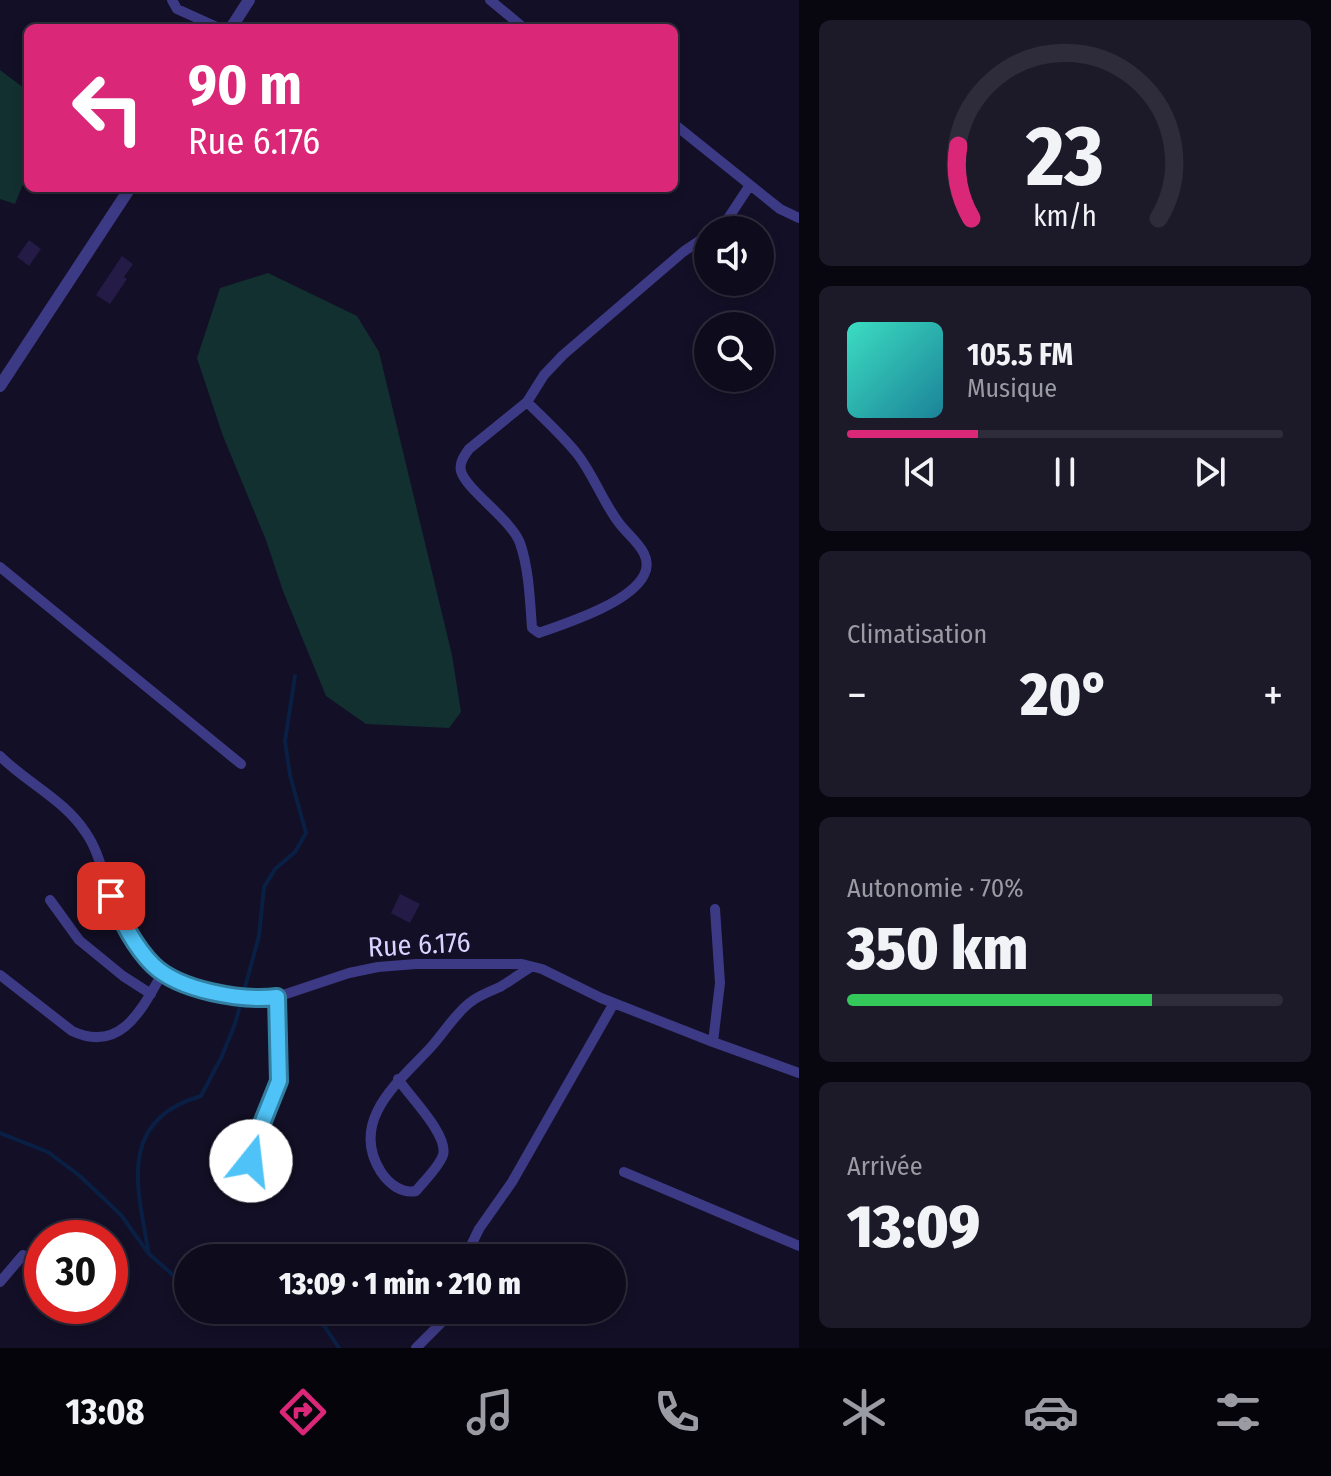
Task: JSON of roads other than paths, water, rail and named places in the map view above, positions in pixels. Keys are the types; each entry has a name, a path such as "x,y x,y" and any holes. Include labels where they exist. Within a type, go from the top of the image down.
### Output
{"street":[{"path":"172,0 177,9 210,24"},
{"path":"234,24 249,0"},
{"path":"490,0 519,24"},
{"path":"678,127 780,209 799,218"},
{"path":"730,216 750,185"},
{"path":"0,386 127,192"},
{"path":"527,402 578,455 619,524 642,550 647,563 646,573 640,581 611,603 588,616 539,633 532,628 520,542 464,477 460,468 463,458 469,449 527,402 544,375 563,355 694,245"},
{"path":"0,567 241,764"},
{"name":"Rue 6.176","path":"0,756 74,817 97,854 123,922 141,951 163,972 197,988 227,995 277,997 349,973 378,967 498,964 531,967 614,1003 799,1073"},
{"path":"50,900 79,940 123,976 151,994"},
{"path":"713,1042 720,983 715,909"},
{"path":"398,1079 439,1133 444,1149 443,1156 416,1191 409,1193 384,1177 377,1166 372,1147 372,1130 384,1096 398,1079 472,1001 531,967"},
{"path":"0,975 72,1031 102,1038 133,1021 163,972"},
{"path":"248,1180 255,1141 279,1081 277,997"},
{"path":"472,1244 512,1182 614,1003"},
{"path":"624,1172 799,1246"},
{"path":"0,1282 23,1255"},
{"path":"416,1348 440,1324"}],"waterway":[{"path":"149,1254 138,1181 144,1139 156,1121 174,1107 201,1096 235,1024 259,936 264,887 275,869 295,852 306,833 290,775 285,741 295,676"},
{"path":"0,1133 48,1152 80,1176 121,1215 149,1254 174,1276"},
{"path":"322,1324 339,1348"}]}
